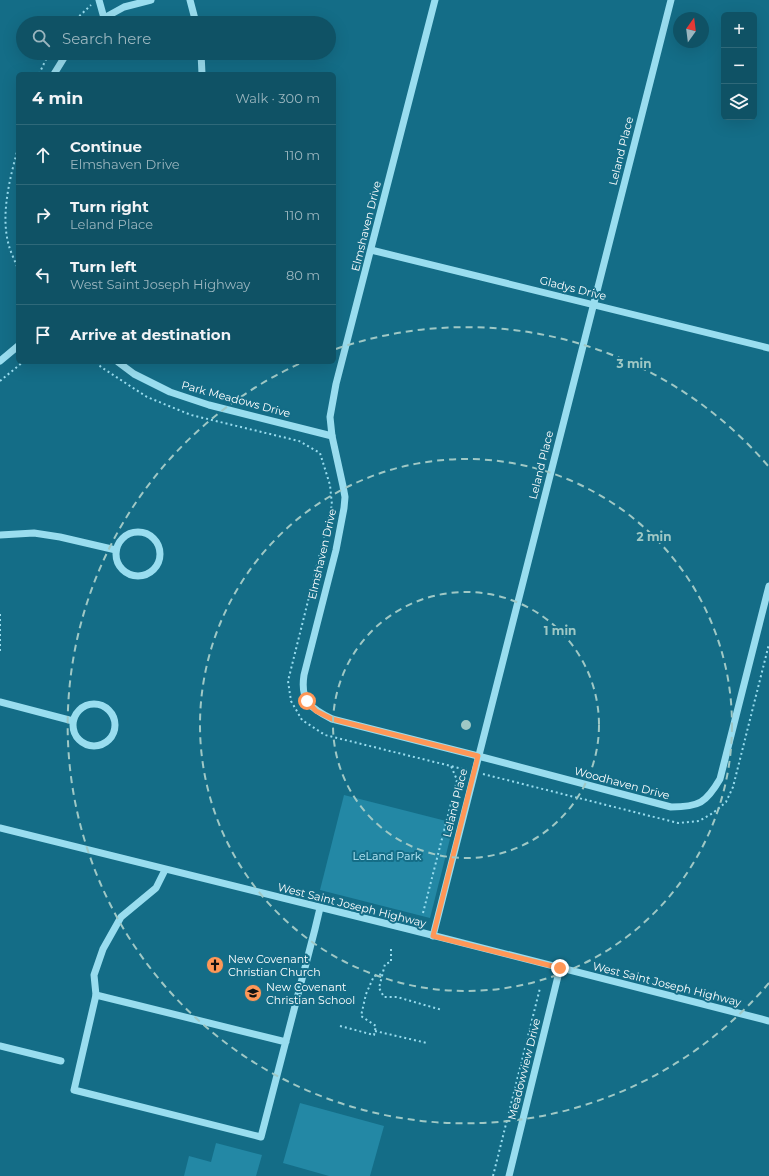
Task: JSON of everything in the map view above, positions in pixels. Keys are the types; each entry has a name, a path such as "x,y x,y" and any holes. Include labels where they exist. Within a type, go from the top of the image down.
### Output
{"street":[{"path":"99,0 103,16"},
{"path":"107,16 124,6 150,0"},
{"path":"190,0 194,16"},
{"name":"Elmshaven Drive","path":"435,0 336,384 330,417 332,436 343,486 344,508 336,550 304,675 303,693 307,701 316,711 332,719 478,756"},
{"name":"Leland Place","path":"433,936 671,0"},
{"path":"55,72 63,60"},
{"path":"201,60 202,72"},
{"name":"Gladys Drive","path":"371,250 769,348"},
{"path":"0,361 16,348"},
{"name":"Park Meadows Drive","path":"121,364 134,374 170,392 209,405 332,436"},
{"path":"136,532 143,533 155,540 158,546 159,554 155,567 150,572 143,575 136,575 129,574 118,564 116,550 118,543 123,538 136,532"},
{"path":"0,536 34,533 60,537 116,550"},
{"name":"Woodhaven Drive","path":"478,756 671,807 686,807 700,803 711,794 720,779 769,586"},
{"path":"0,702 73,721"},
{"path":"99,705 110,712 115,725 114,732 106,743 99,746 92,746 79,741 75,735 73,721 80,710 86,706 99,705"},
{"name":"West Saint Joseph Highway","path":"0,828 769,1021"},
{"path":"164,870 156,888 121,917 103,949 94,975 96,995 74,1090 261,1137 320,908"},
{"name":"Meadowview Drive","path":"509,1176 560,968"},
{"path":"96,995 286,1042"},
{"path":"0,1046 61,1061"}],"path":[{"path":"79,16 92,4 99,0"},
{"path":"40,72 46,60"},
{"path":"16,156 9,184 5,221 8,244 16,264"},
{"path":"0,381 21,364"},
{"path":"98,364 147,397 191,415 299,441 320,453 330,485 332,506 288,681 291,701 302,720 325,735 678,823 699,821 713,813 726,802 733,787 769,644"},
{"path":"0,614 0,653"},
{"path":"423,913 457,780 451,766"},
{"path":"391,949 390,962 385,964 379,988 384,997 397,997 442,1010"},
{"path":"340,1026 374,1035 376,1026 361,1016 366,994 374,976 382,974"},
{"path":"493,1176 540,988"},
{"path":"375,1031 427,1043"}],"green space":[{"name":"LeLand Park","path":"344,795 454,823 430,918 320,890"},
{"path":"300,1103 384,1126 370,1176 329,1176 283,1163"},
{"path":"216,1143 262,1155 256,1176 184,1176 189,1156 211,1162"}],"place":[{"name":"New Covenant Christian Church","path":"215,965"},
{"name":"New Covenant Christian School","path":"253,993"}],"route":[{"path":"307,701 316,711 332,719 478,756 433,936 560,968"}]}
